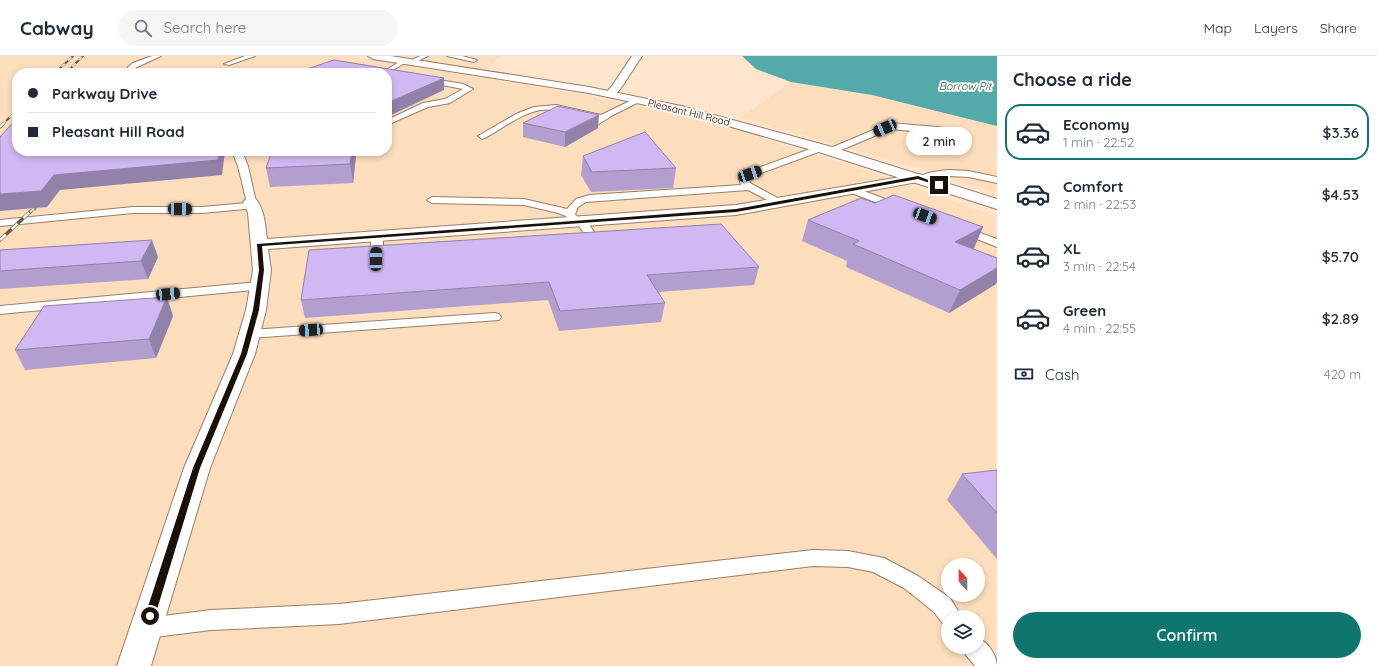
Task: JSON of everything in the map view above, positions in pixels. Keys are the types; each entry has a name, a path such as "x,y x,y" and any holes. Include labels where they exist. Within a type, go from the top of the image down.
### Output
{"street":[{"name":"Pleasant Hill Road","path":"373,56 639,100 826,150 920,178 997,204"},
{"path":"610,94 616,88 637,56"},
{"path":"259,245 576,219 736,210 920,178"},
{"path":"134,666 196,468 244,354 250,334 262,270 256,213 252,204"}],"lane":[{"path":"131,68 135,64 158,56"},
{"path":"227,64 252,56"},
{"path":"392,68 425,56"},
{"path":"450,56 474,60"},
{"path":"392,74 457,85 469,89 447,101 426,105 392,121"},
{"path":"594,124 602,118 639,100"},
{"path":"482,136 530,111 541,108 557,108 602,118"},
{"path":"779,203 750,187 744,181 744,178 750,174 826,150 890,126 946,132 959,131"},
{"path":"0,223 133,210 202,210 252,204 243,166 239,156"},
{"path":"920,178 939,174 974,176 997,180"},
{"path":"597,245 576,219 572,207 578,202 589,198 750,187"},
{"path":"852,190 910,211"},
{"path":"432,200 524,202 540,205 576,219"},
{"path":"954,227 997,242"},
{"path":"376,259 377,236"},
{"path":"0,310 259,286"},
{"path":"250,334 494,317"},
{"path":"147,628 211,620 339,614 813,558 848,559 877,564 911,582 942,605 946,610"},
{"path":"980,654 989,666"}],"shaded area":[{"path":"0,56 352,56 575,93 677,115 723,127 850,165 997,217 997,666 0,666"},
{"path":"404,56 500,56 487,69"},
{"path":"791,82 872,95 997,126 997,193 921,169 741,117"}],"water":[{"name":"Borrow Pit","path":"742,56 997,56 997,126 872,95 791,82 756,69"}],"building":[{"path":"334,60 383,68 310,68"},
{"path":"392,69 444,78 392,101"},
{"path":"558,106 599,115 565,132 523,123"},
{"path":"12,124 12,156 219,156 218,160 54,175 41,191 0,194 0,137"},
{"path":"645,132 676,168 592,172 583,156"},
{"path":"270,156 351,156 350,164 266,168"},
{"path":"894,195 983,227 955,242 997,258 997,268 960,290 853,244 859,241 808,220 861,198 875,203"},
{"path":"721,224 759,267 647,275 665,303 560,311 549,282 301,300 309,250"},
{"path":"152,240 141,261 0,271 0,250"},
{"path":"167,297 149,339 15,350 44,306"},
{"path":"997,470 997,513 962,474"}],"railway":[{"path":"60,68 73,56"},
{"path":"71,68 83,56"},
{"path":"0,127 12,115"},
{"path":"30,212 35,208"},
{"path":"0,240 31,211"}],"route":[{"path":"150,616 196,468 244,354 250,334 256,310 262,270 259,245 736,210 760,207 918,178 939,185"}]}
